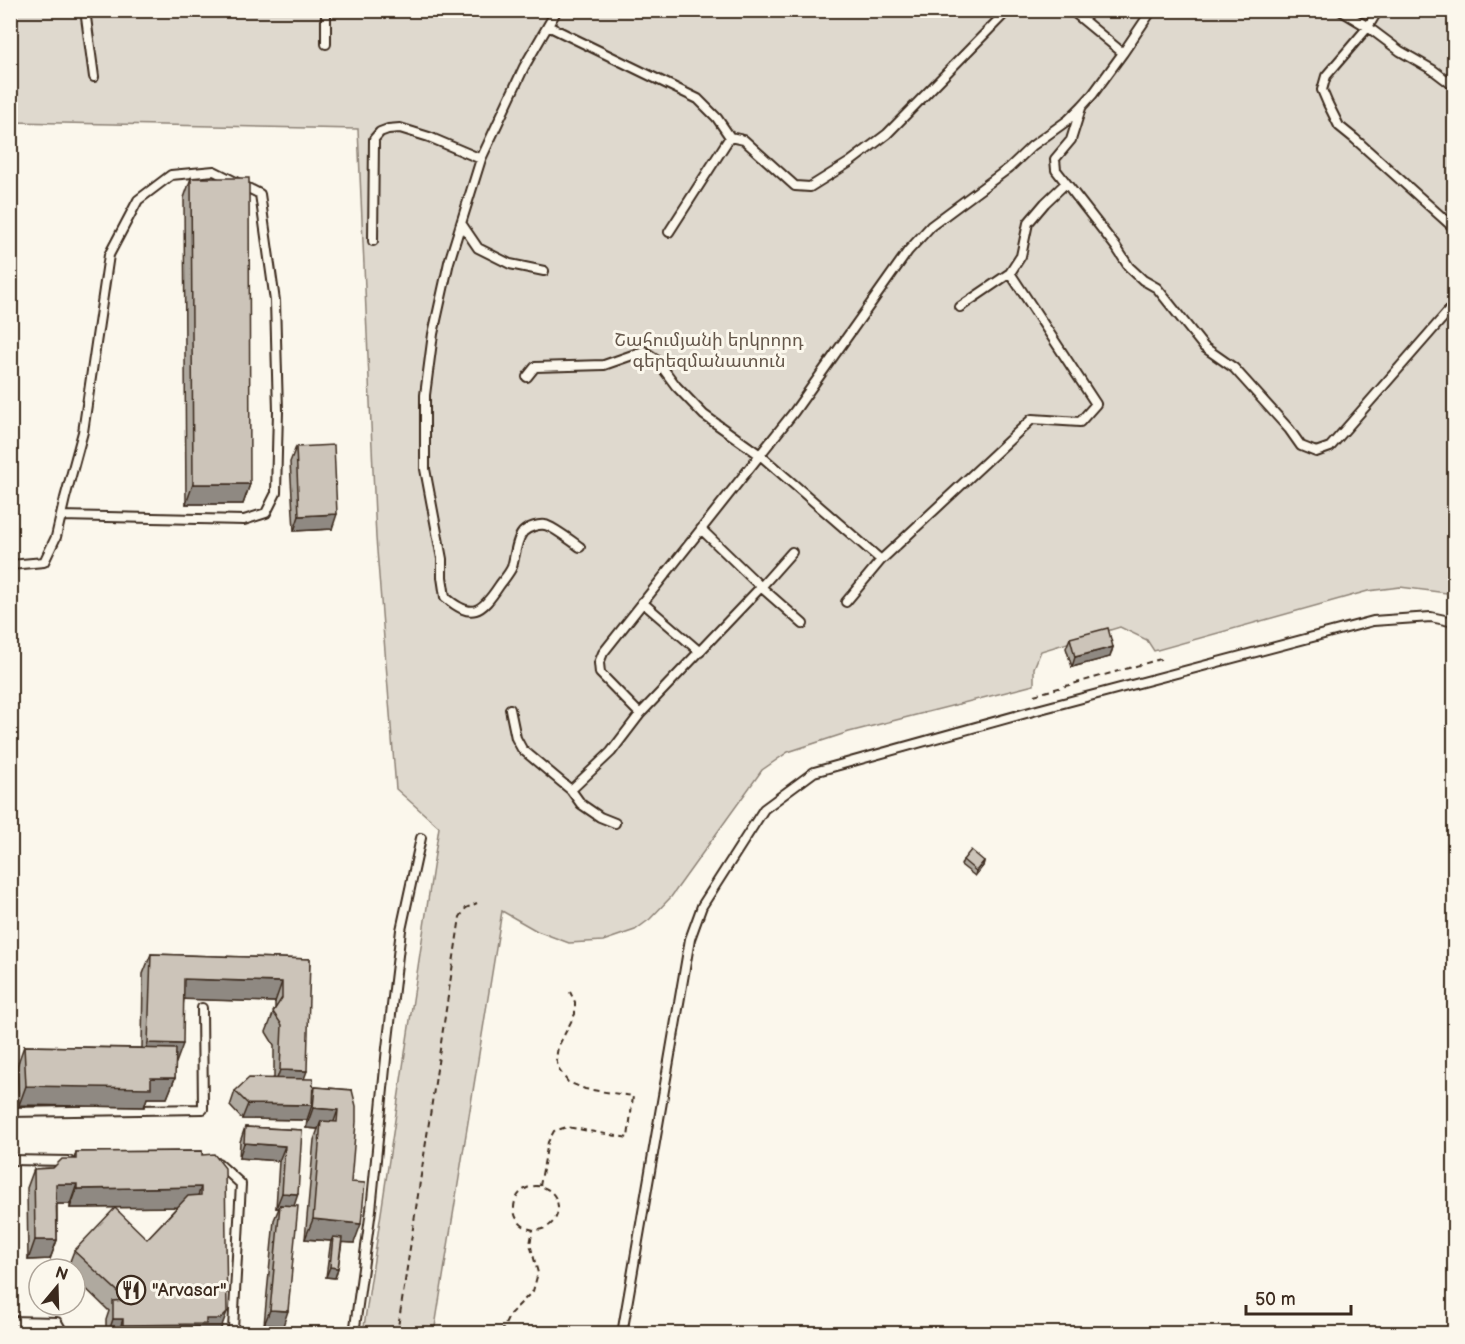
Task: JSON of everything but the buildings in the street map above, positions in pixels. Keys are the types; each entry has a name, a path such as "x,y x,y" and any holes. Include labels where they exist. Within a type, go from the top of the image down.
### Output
{"lane":[{"path":"86,10 94,77"},
{"path":"326,10 326,44"},
{"path":"557,10 524,67 481,159 449,262 433,334 425,395 426,469 440,543 445,597 454,605 466,611 487,604 511,568 517,546 524,532 535,526 547,525 580,547"},
{"path":"548,26 698,99 717,118 730,137 744,140 795,186 810,187 850,162 887,134 1008,10"},
{"path":"1071,10 1123,53"},
{"path":"640,714 600,673 599,663 603,653 794,412 908,251 931,226 1009,168 1032,146 1068,120 1093,94 1152,10"},
{"path":"1340,10 1455,86"},
{"path":"1378,10 1368,27 1326,76 1322,90 1339,126 1455,228"},
{"path":"1082,106 1071,140 1055,159 1056,170 1129,267 1143,280 1157,288 1204,346 1234,368 1289,429 1301,446 1316,452 1330,447 1455,305"},
{"path":"373,241 374,139 380,132 400,128 429,137 481,159"},
{"path":"669,232 730,137"},
{"path":"10,565 44,562 56,537 61,516 83,432 109,255 138,200 171,175 214,171 260,194 275,301 278,411 276,494 266,513 244,520 61,516"},
{"path":"960,307 1010,273 1021,256 1029,223 1045,203 1066,183"},
{"path":"461,223 478,248 510,264 544,271"},
{"path":"846,602 881,560 1032,419 1080,422 1096,404 1010,273"},
{"path":"527,377 535,367 604,365 644,351 656,359 676,386 704,415 760,455 881,560"},
{"path":"700,529 760,587 803,624"},
{"path":"571,790 611,752 640,714 792,552"},
{"path":"642,602 700,652"},
{"path":"622,1334 690,939 702,906 764,810 814,772 1037,710 1374,621 1431,617 1455,622"},
{"path":"510,709 516,738 522,749 571,790 581,804 600,817 615,823"},
{"path":"354,1334 371,1210 400,930 421,838"},
{"path":"10,1113 203,1109 202,1008"},
{"path":"10,1160 73,1161"},
{"path":"205,1161 217,1162 241,1184 233,1329 230,1334"},
{"path":"10,1321 57,1322 64,1334"}],"path":[{"path":"1034,695 1164,658"},
{"path":"397,1334 453,975 460,916 466,908 477,903"},
{"path":"540,1186 549,1142 554,1131 567,1126 628,1138 633,1096 585,1089 568,1082 559,1070 556,1059 558,1047 575,1014 575,1002 570,992"},
{"path":"540,1186 553,1194 558,1208 553,1221 540,1229 533,1229 520,1223 514,1211 514,1204 516,1197 526,1188 540,1186"},
{"path":"503,1334 510,1314 533,1291 538,1273 530,1244 533,1229"}],"green space":[{"name":"Շահումյանի երկրորդ գերեզմանատուն","path":"11,11 1454,11 1454,594 1400,587 1368,591 1154,651 1147,640 1120,627 1041,651 1034,668 1034,685 849,732 788,752 762,770 671,897 650,919 635,930 603,941 569,943 537,931 502,911 434,1333 363,1333 439,827 396,789 376,538 358,129 11,122"}],"place":[{"name":"\"Arvasar\"","path":"131,1290"}]}
